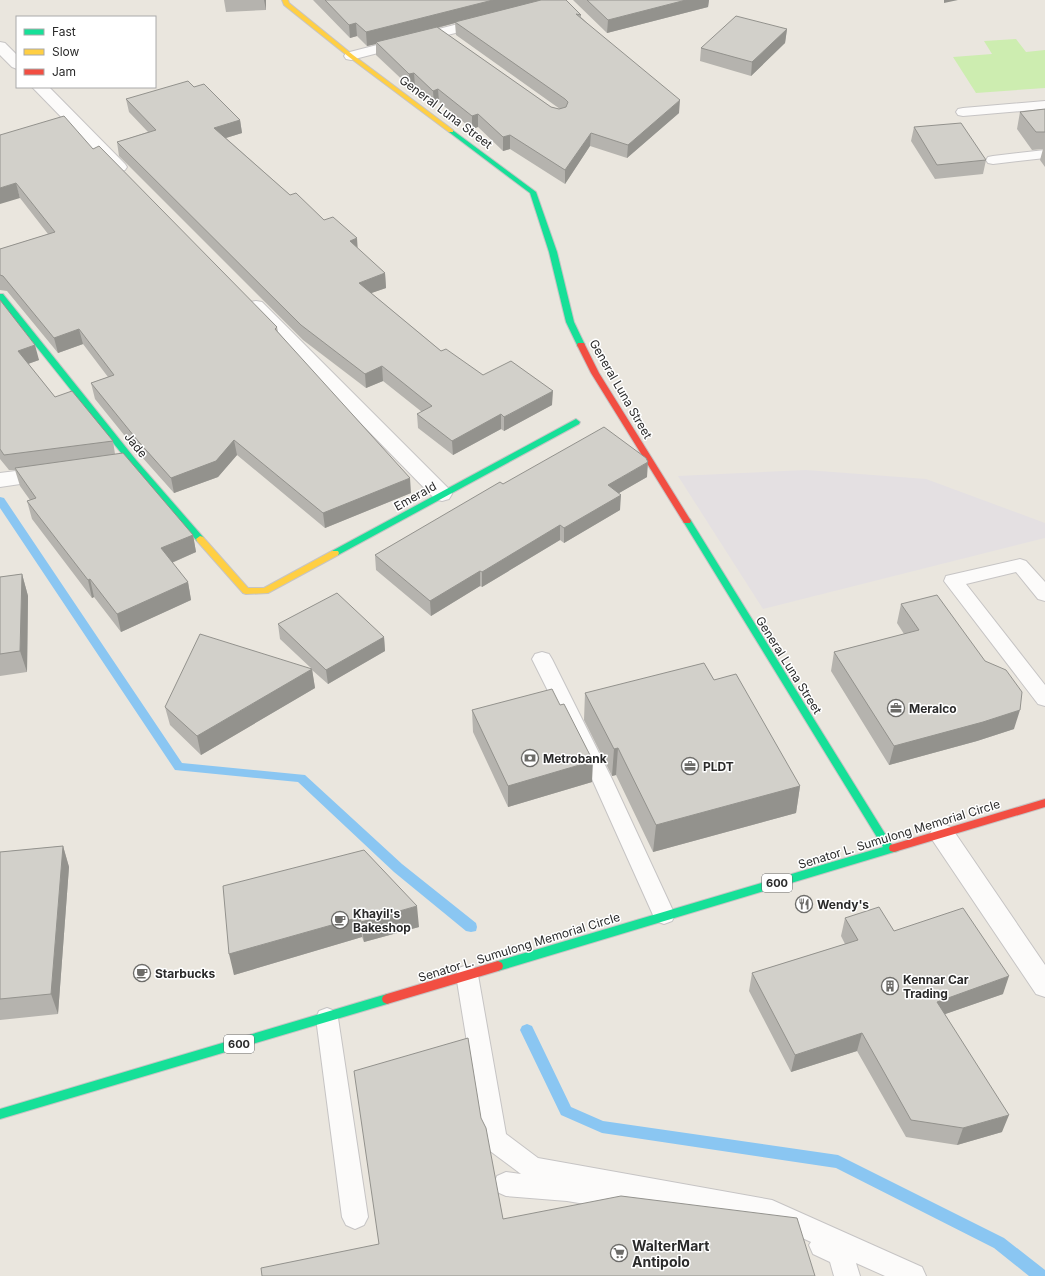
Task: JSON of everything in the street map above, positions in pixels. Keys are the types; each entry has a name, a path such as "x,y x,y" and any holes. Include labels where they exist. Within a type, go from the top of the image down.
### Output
{"street":[{"name":"General Luna Street","path":"285,0 286,4 351,56 533,192 553,252 570,322 595,373 889,849"},
{"path":"351,56 439,32 498,18"},
{"path":"439,32 458,46"},
{"path":"0,46 16,63"},
{"path":"41,88 129,178"},
{"name":"Jade","path":"0,296 134,462 246,591 265,591"},
{"path":"247,296 442,494"},
{"name":"Emerald","path":"265,591 576,422"},
{"path":"111,465 134,462"},
{"path":"6,479 65,471"},
{"name":"Senator L. Sumulong Memorial Circle","path":"0,1114 327,1018 664,915 1045,803"},
{"path":"942,834 1045,986"}],"lane":[{"path":"964,112 1045,105"},
{"path":"993,160 1045,154"},
{"path":"1045,594 1020,565 953,581 1045,700"},
{"path":"542,659 602,779 664,915"},
{"path":"467,975 495,1140 533,1168 772,1212 913,1276"},
{"path":"327,1018 355,1217"},
{"path":"506,1184 567,1189 782,1225 840,1254 847,1276"}],"shaded area":[{"path":"806,470 926,479 1045,523 1045,538 763,609 678,476"}],"green space":[{"path":"1016,39 1026,52 1045,50 1045,88 976,93 953,57 992,54 984,41"}],"building":[{"path":"325,0 493,0 366,32 356,23 349,25"},
{"path":"541,0 566,0 581,15 576,14 680,100 628,145 591,133 565,170 510,135 503,137 478,114 472,116 438,89 433,91 414,73 409,74 376,42 437,27 551,107 559,109 566,107 568,102 565,99 455,22"},
{"path":"587,0 686,0 608,20"},
{"path":"736,16 787,29 752,62 701,48"},
{"path":"188,81 194,87 204,84 240,120 214,128 290,195 296,193 324,220 333,217 357,238 350,241 385,273 359,283 441,351 446,349 483,375 511,361 553,391 504,417 501,414 452,441 417,414 432,406 382,366 365,374 301,325 117,142 156,130 126,99"},
{"path":"1045,109 1045,132 1036,132 1020,112"},
{"path":"64,116 93,149 99,146 277,327 275,329 410,478 323,513 234,440 216,461 171,478 138,441 91,383 114,375 79,329 54,338 3,276 0,275 0,249 55,232 16,183 0,188 0,135"},
{"path":"961,123 986,160 937,165 914,127"},
{"path":"0,300 35,345 18,351 55,397 72,391 113,441 4,455 0,449"},
{"path":"604,427 646,458 648,462 608,485 621,495 564,528 560,525 482,572 480,571 430,601 375,555 500,482 503,484"},
{"path":"123,453 193,535 161,548 188,582 117,614 90,579 88,580 27,501 36,498 15,468"},
{"path":"22,574 20,651 0,654 0,577"},
{"path":"337,593 384,637 326,670 278,624"},
{"path":"937,595 985,661 1006,670 1022,692 1020,710 983,722 894,746 834,652 919,630 901,604"},
{"path":"200,634 312,669 197,736 165,707"},
{"name":"PLDT","path":"704,663 714,680 736,674 800,786 656,825 618,748 614,749 585,693"},
{"name":"Metrobank","path":"552,689 560,705 564,704 593,761 508,786 472,710"},
{"path":"63,846 51,994 0,999 0,852"},
{"path":"364,850 417,906 361,922 360,917 229,954 223,886"},
{"path":"879,907 894,931 963,908 1009,976 937,1002 1009,1115 963,1128 911,1120 862,1033 795,1055 752,973 858,940 845,918"},
{"path":"468,1038 481,1118 486,1128 503,1219 621,1196 797,1218 815,1276 262,1276 261,1268 379,1244 354,1071"}],"waterway":[{"path":"0,500 179,767 301,778 398,868 471,927"},
{"path":"527,1030 566,1111 602,1127 838,1162 999,1243 1041,1276"}],"traffic: fast":[{"path":"451,131 533,192 553,252 570,322 581,345"},
{"path":"0,296 133,462 200,539"},
{"path":"335,553 576,422"},
{"path":"687,521 889,849"},
{"path":"498,966 894,848"},
{"path":"0,1114 387,999"}],"traffic: slow":[{"path":"285,0 286,4 351,56 451,131"},
{"path":"200,539 246,591 265,591 335,553"}],"traffic: jam":[{"path":"581,345 595,373 687,521"},
{"path":"894,848 1045,803"},
{"path":"387,999 498,966"}],"place":[{"name":"Meralco","path":"896,708"},
{"name":"Metrobank","path":"530,758"},
{"name":"PLDT","path":"690,766"},
{"name":"Wendy's","path":"804,904"},
{"name":"Khayil's Bakeshop","path":"340,920"},
{"name":"Starbucks","path":"142,973"},
{"name":"Kennar Car Trading","path":"890,986"},
{"name":"WalterMart Antipolo","path":"619,1253"}]}
